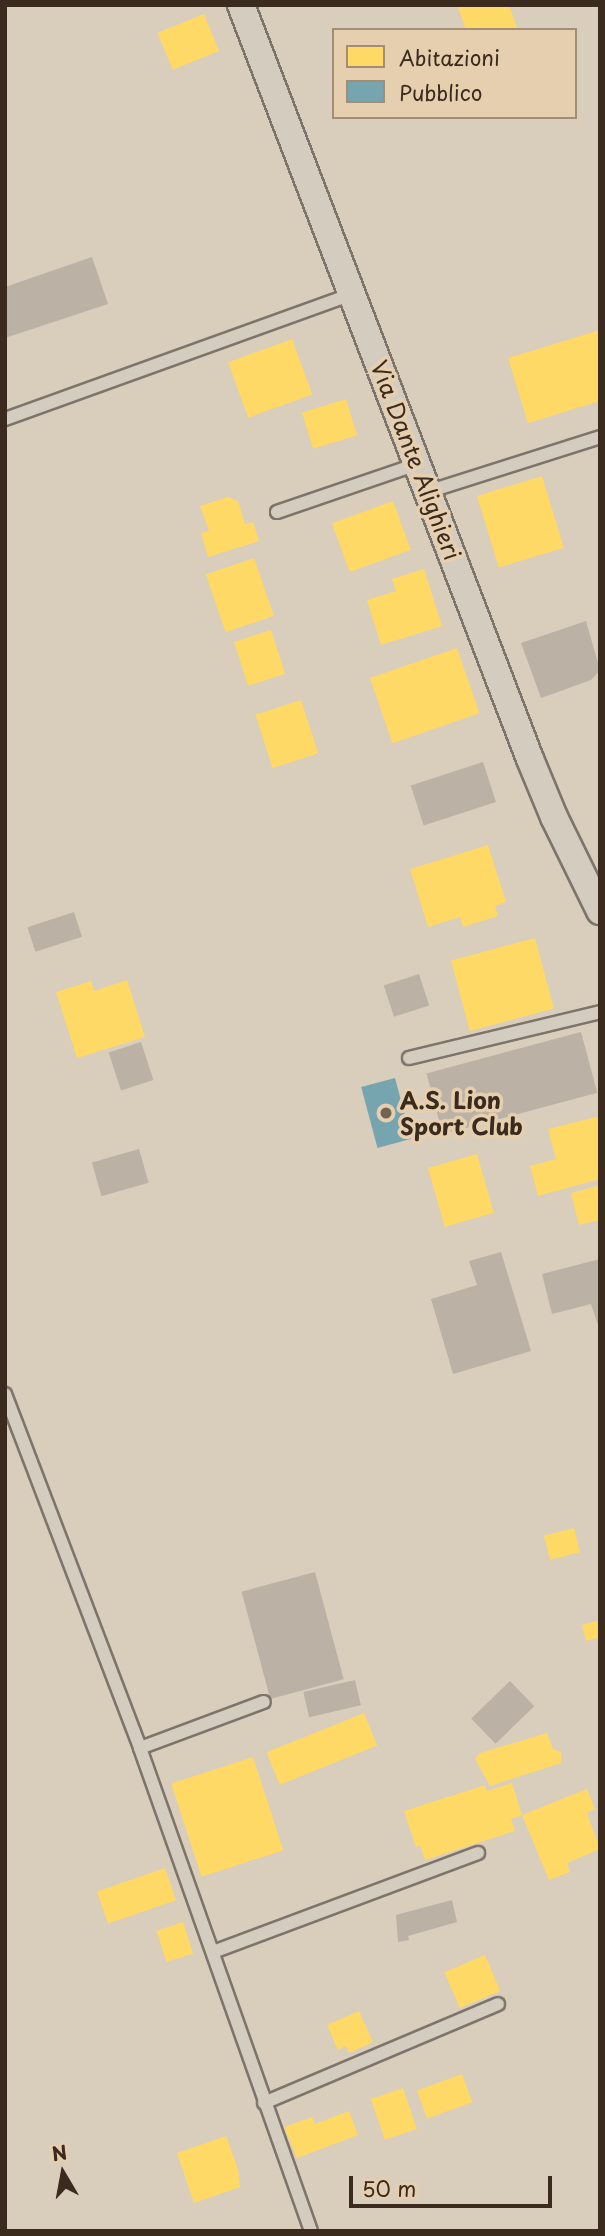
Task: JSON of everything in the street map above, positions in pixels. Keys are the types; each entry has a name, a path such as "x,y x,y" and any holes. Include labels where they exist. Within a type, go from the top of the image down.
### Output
{"street":[{"name":"Via Dante Alighieri","path":"241,5 554,817 600,911"}],"lane":[{"path":"5,419 353,294"},
{"path":"427,492 600,437"},
{"path":"276,512 417,464"},
{"path":"409,1058 600,1012"},
{"path":"5,1394 140,1748 311,2231"},
{"path":"140,1748 264,1702"},
{"path":"213,1952 478,1853"},
{"path":"264,2103 498,2004"}],"building: Abitazioni":[{"path":"457,5 509,5 517,28 465,28"},
{"path":"204,14 219,51 173,70 158,33"},
{"path":"600,330 600,401 528,423 508,358"},
{"path":"292,339 312,394 248,418 228,362"},
{"path":"346,399 357,435 313,449 302,412"},
{"path":"542,476 564,548 499,568 477,496"},
{"path":"228,497 238,501 245,524 253,522 259,541 208,557 201,533 209,531 200,506"},
{"path":"393,501 411,550 350,572 332,523"},
{"path":"254,558 274,616 226,632 206,575"},
{"path":"424,569 442,626 381,645 367,600 396,591 392,579"},
{"path":"271,630 285,674 248,686 234,642"},
{"path":"457,648 479,713 392,743 370,678"},
{"path":"301,700 318,753 273,768 255,715"},
{"path":"488,845 506,902 495,906 498,916 463,927 460,917 428,927 410,869"},
{"path":"535,938 554,1009 470,1031 451,961"},
{"path":"127,980 145,1037 77,1058 56,992 91,981 94,991"},
{"path":"600,1116 600,1179 538,1196 530,1166 556,1159 548,1129"},
{"path":"477,1154 494,1213 445,1227 428,1168"},
{"path":"600,1185 600,1220 579,1225 571,1193"},
{"path":"574,1528 580,1552 550,1560 544,1535"},
{"path":"600,1620 600,1637 586,1641 582,1625"},
{"path":"364,1713 377,1745 280,1785 267,1752"},
{"path":"547,1733 553,1749 561,1752 561,1763 490,1786 475,1759 480,1753"},
{"path":"253,1757 283,1850 201,1877 171,1784"},
{"path":"512,1783 522,1815 511,1819 515,1831 425,1860 420,1845 416,1847 404,1811 485,1785 487,1791"},
{"path":"587,1789 595,1809 587,1813 600,1849 567,1863 570,1872 549,1880 522,1815"},
{"path":"165,1868 176,1900 108,1924 97,1891"},
{"path":"183,1922 193,1953 167,1962 156,1931"},
{"path":"485,1955 500,1991 460,2008 444,1972"},
{"path":"359,2011 373,2042 349,2053 346,2046 338,2050 327,2025"},
{"path":"462,2074 472,2102 427,2119 417,2090"},
{"path":"403,2088 417,2129 385,2140 371,2099"},
{"path":"349,2111 358,2135 297,2158 284,2127 312,2117 315,2124"},
{"path":"226,2136 238,2169 240,2187 194,2203 177,2153"}],"building: Pubblico":[{"name":"A.S. Lion Sport Club","path":"395,1078 411,1139 377,1148 361,1087"}],"building: Altro":[{"path":"92,257 108,304 5,338 5,287"},
{"path":"586,621 600,670 591,680 541,698 521,643"},
{"path":"483,762 496,802 424,825 411,785"},
{"path":"74,912 82,937 35,952 27,927"},
{"path":"419,974 429,1005 394,1017 384,985"},
{"path":"581,1032 597,1093 443,1134 426,1073"},
{"path":"141,1042 153,1080 121,1091 109,1053"},
{"path":"139,1149 149,1183 102,1196 92,1163"},
{"path":"501,1252 531,1351 453,1374 431,1299 477,1285 469,1261"},
{"path":"600,1259 600,1331 591,1304 552,1314 542,1274"},
{"path":"315,1572 344,1679 270,1699 242,1592"},
{"path":"355,1680 361,1705 309,1717 303,1692"},
{"path":"510,1681 534,1706 495,1744 471,1719"},
{"path":"452,1900 457,1922 408,1936 409,1940 398,1942 396,1915"}],"place":[{"name":"A.S. Lion Sport Club","path":"386,1113"}]}
